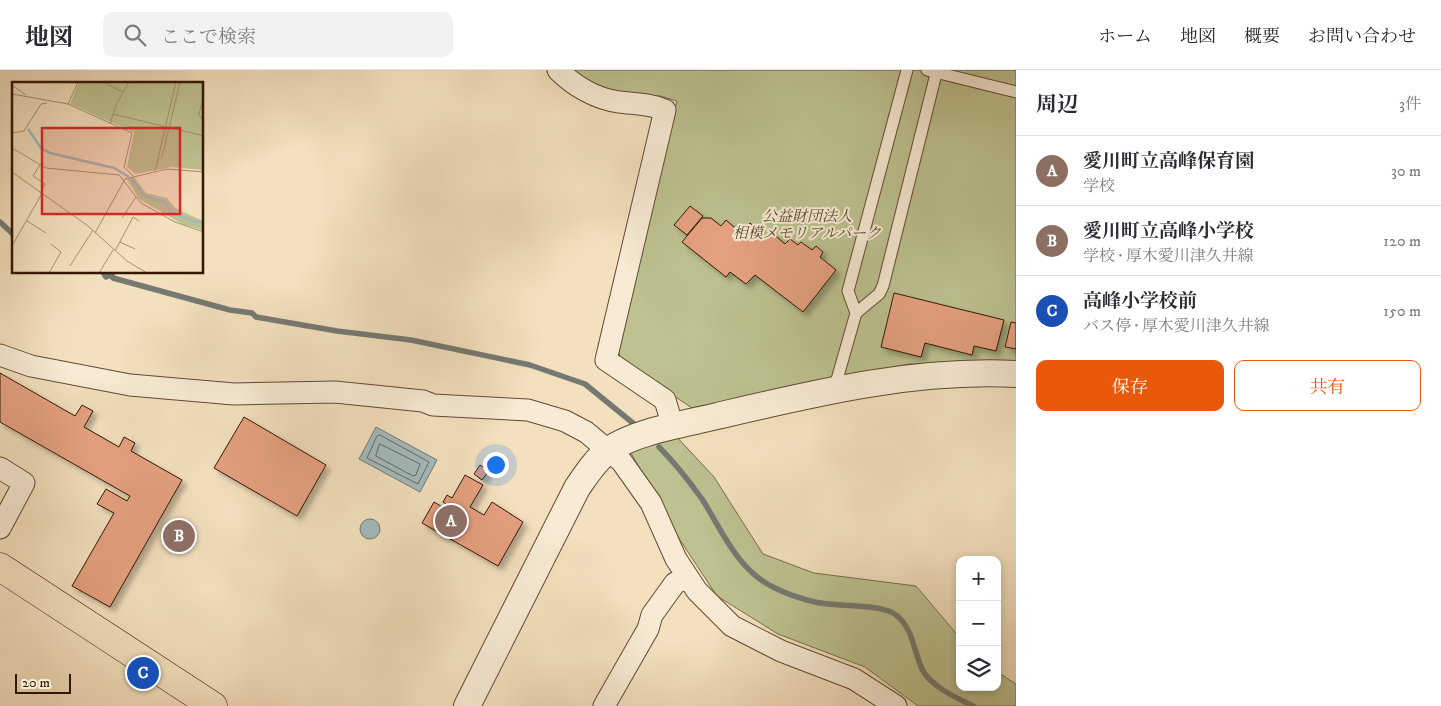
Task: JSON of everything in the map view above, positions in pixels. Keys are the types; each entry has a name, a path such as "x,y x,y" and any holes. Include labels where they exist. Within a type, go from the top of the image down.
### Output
{"main road":[{"path":"0,567 214,706"}],"street":[{"path":"558,70 590,94 603,99 650,104 665,110 606,360 665,400 673,426"},
{"path":"0,355 30,366 130,385 234,394 335,392 423,401 433,405 528,410 565,421 586,432 622,462 651,503 676,559 688,578 732,626 781,650 854,679 896,706"},
{"path":"466,706 577,488 590,469 609,450 636,438 673,426 834,390 923,375 1016,374"},
{"path":"0,468 24,483 0,528"},
{"path":"604,706 648,629 652,615 675,583 688,578"}],"lane":[{"path":"856,312 848,291 907,70"},
{"path":"834,390 856,312 879,294 883,286 934,71 1016,92"}],"green space":[{"name":"公益財団法人 相模メモリアルパーク","path":"570,70 1016,70 1016,361 908,364 692,408 622,361 617,348 677,101 660,96 608,92"},
{"path":"675,435 714,477 763,554 814,573 916,586 956,633 956,691 1001,691 1001,675 1016,684 1016,706 918,706 865,667 778,634 717,596 680,540 627,446"}],"water":[{"path":"376,427 437,460 420,492 359,459"},
{"path":"370,519 377,522 380,529 377,536 370,539 363,536 360,529 363,522"}],"building":[{"path":"690,206 703,216 687,235 674,225"},
{"path":"702,218 711,218 721,226 726,220 741,233 750,223 767,237 771,232 785,244 790,239 798,245 801,242 812,250 816,246 823,252 820,257 836,270 803,312 755,275 746,284 730,272 726,277 682,242"},
{"path":"894,293 1004,320 996,351 974,346 972,355 925,343 921,357 881,347"},
{"path":"1011,322 1016,323 1016,349 1005,347"},
{"path":"0,373 75,416 82,405 93,411 84,427 119,447 124,437 135,443 131,451 182,480 110,607 72,586 114,513 97,504 106,489 127,501 130,496 0,422"},
{"path":"244,417 326,465 297,516 214,468"},
{"path":"480,465 489,471 482,480 474,474"},
{"path":"465,475 483,485 470,507 484,515 492,502 523,522 498,566 422,523 434,502 444,508 446,504 443,502 447,495 452,498"}],"waterway":[{"path":"0,222 12,233"},
{"path":"104,274 106,277 112,275 113,278 230,310 252,313 256,317 337,331 411,340 530,365 585,384 639,428"},
{"path":"659,447 697,492 732,550 751,572 775,588 805,599 823,604 869,607 889,611 896,615 902,620 910,633 922,669 931,681 944,691 973,706"}],"place":[{"name":"愛川町立高峰保育園","path":"451,521"},
{"name":"愛川町立高峰小学校","path":"179,536"},
{"name":"高峰小学校前","path":"143,673"}]}
